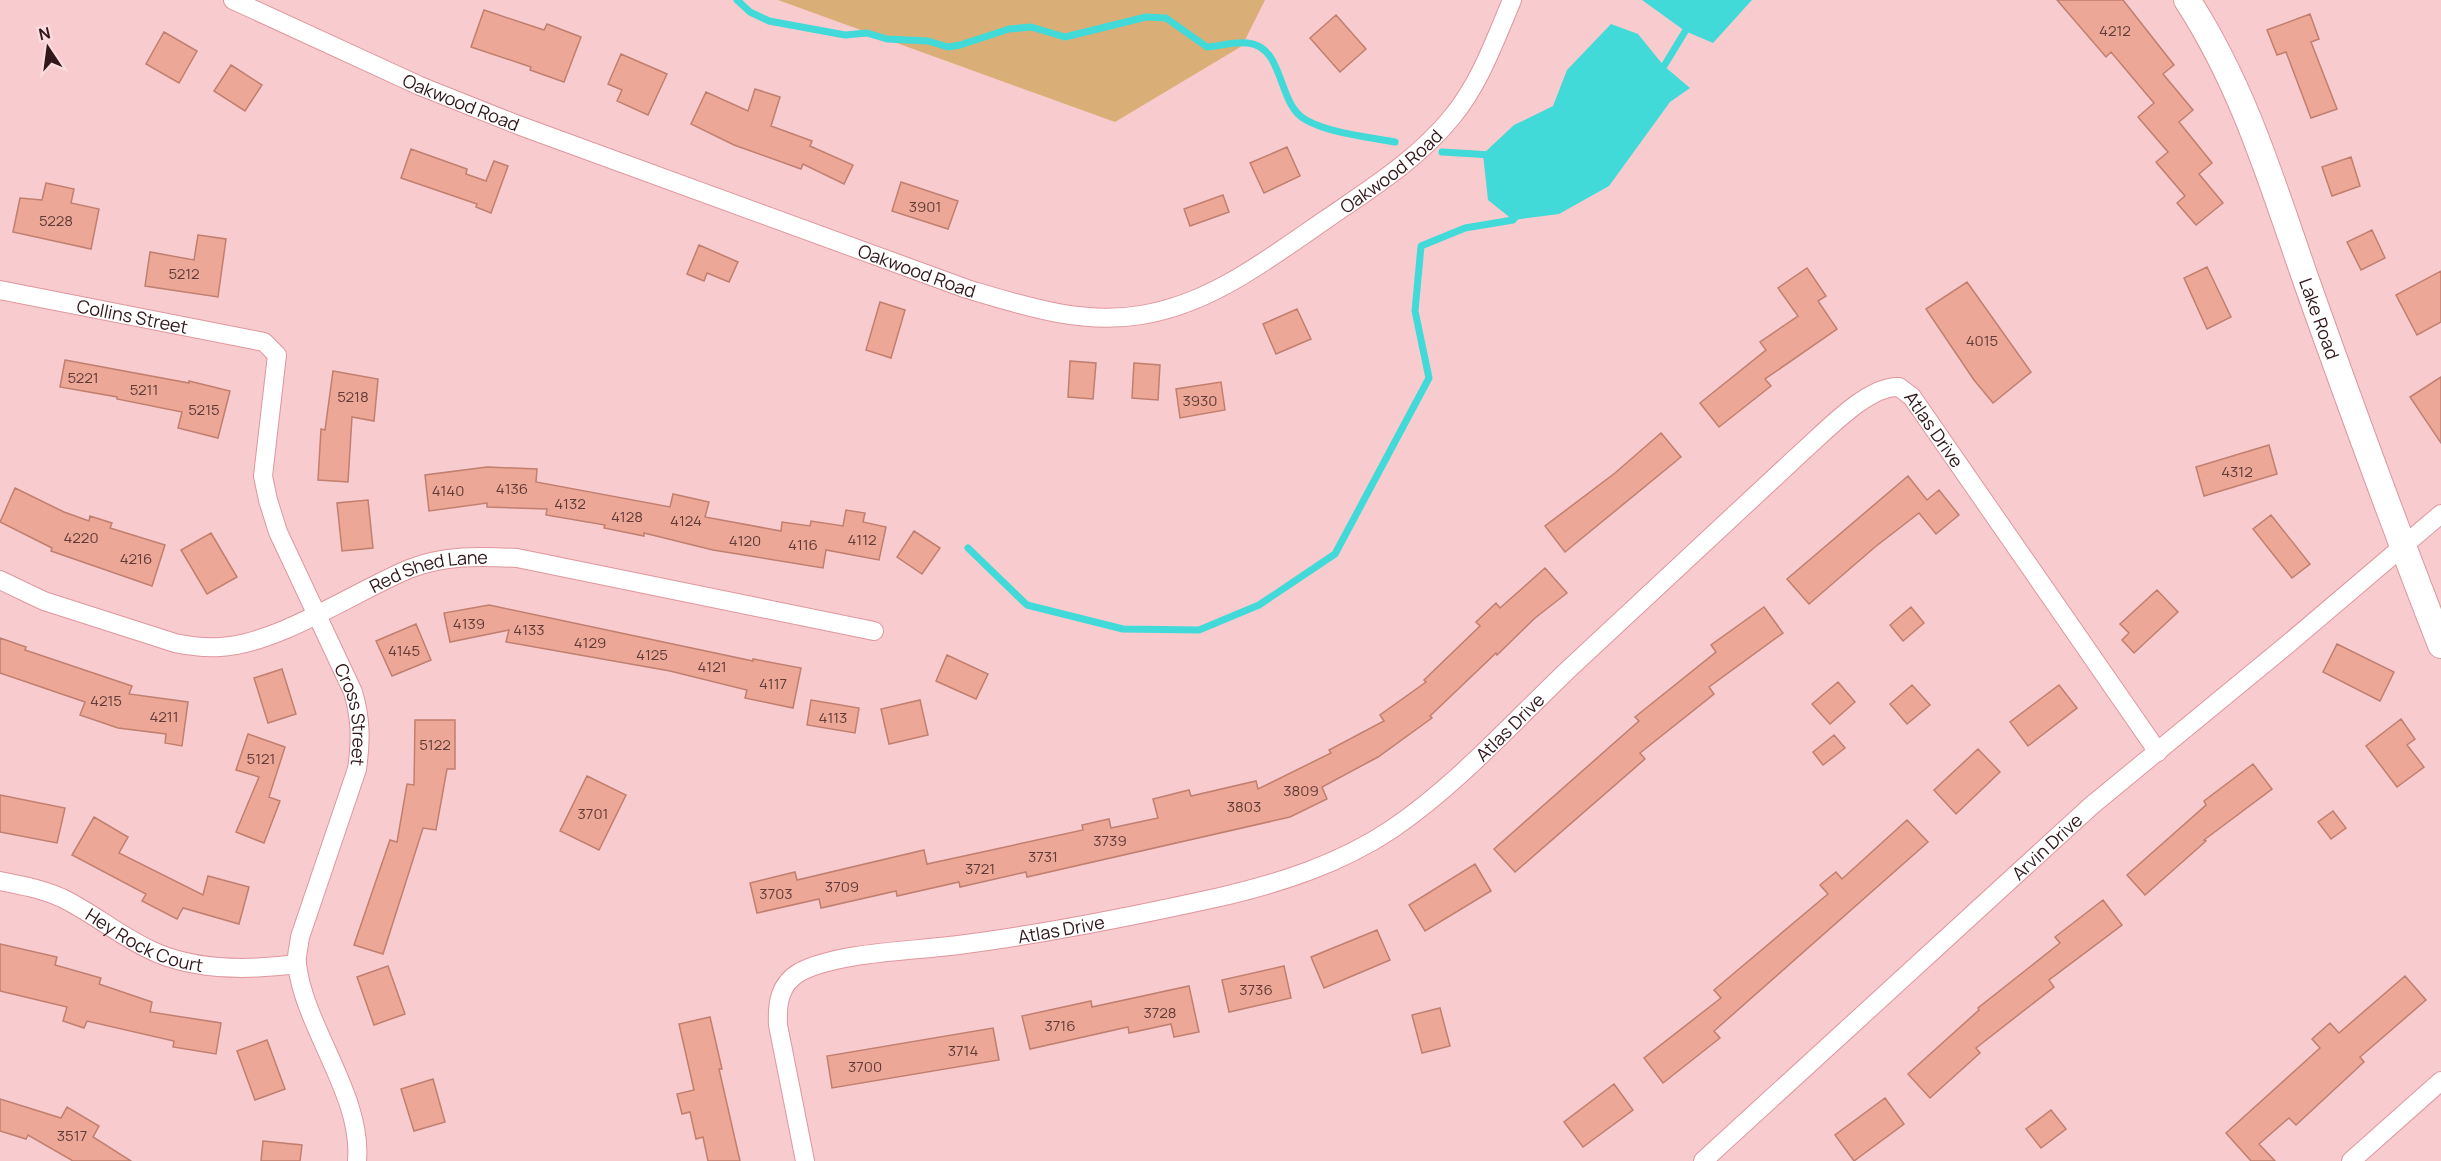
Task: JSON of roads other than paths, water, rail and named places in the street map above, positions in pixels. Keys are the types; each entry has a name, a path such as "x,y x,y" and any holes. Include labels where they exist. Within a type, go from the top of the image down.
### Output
{"street":[{"name":"Oakwood Road","path":"233,0 380,69 507,121 956,285 1038,310 1081,317 1116,318 1175,307 1215,291 1294,241 1408,161 1452,118 1467,97 1512,0"},
{"name":"Lake Road","path":"2187,0 2208,31 2245,107 2403,547 2441,645"},
{"name":"Collins Street","path":"0,290 264,342"},
{"name":"Cross Street","path":"264,342 277,355 263,476 278,532 353,692 362,741 357,769 300,937 297,964 307,999 350,1110 358,1144 357,1161"},
{"name":"Atlas Drive","path":"805,1161 778,1025 777,1005 785,985 797,974 815,966 844,960 961,945 1059,929 1221,896 1293,877 1353,851 1391,829 1462,772 1802,452 1852,408 1884,389 1899,387 1912,397 2158,752"},
{"name":"Arvin Drive","path":"1703,1161 2091,806 2441,514"},
{"name":"Red Shed Lane","path":"0,580 44,601 165,641 195,646 220,647 244,644 317,614 411,569 446,559 482,556 517,558 874,631"},
{"name":"Hey Rock Court","path":"0,881 34,888 61,897 113,931 159,954 200,965 257,969 297,964"},
{"path":"2351,1161 2441,1081"}],"water":[{"path":"1642,0 1752,0 1713,43 1685,31"},
{"path":"1611,24 1638,34 1664,66 1690,88 1670,102 1609,186 1559,214 1513,220 1488,200 1483,154 1514,125 1553,106 1567,70"}],"waterway":[{"path":"737,0 750,12 769,21 845,35 867,33 887,39 928,41 948,47 1009,29 1031,27 1065,37 1146,17 1166,18 1207,47 1233,43 1248,43 1260,47 1275,65 1290,102 1297,113 1306,120 1337,131 1395,142"},
{"path":"1655,70 1664,66 1689,25"},
{"path":"1442,152 1492,155"},
{"path":"968,548 1027,605 1123,629 1199,630 1259,605 1335,554 1429,378 1415,311 1421,246 1465,228 1513,220 1519,213"}]}
